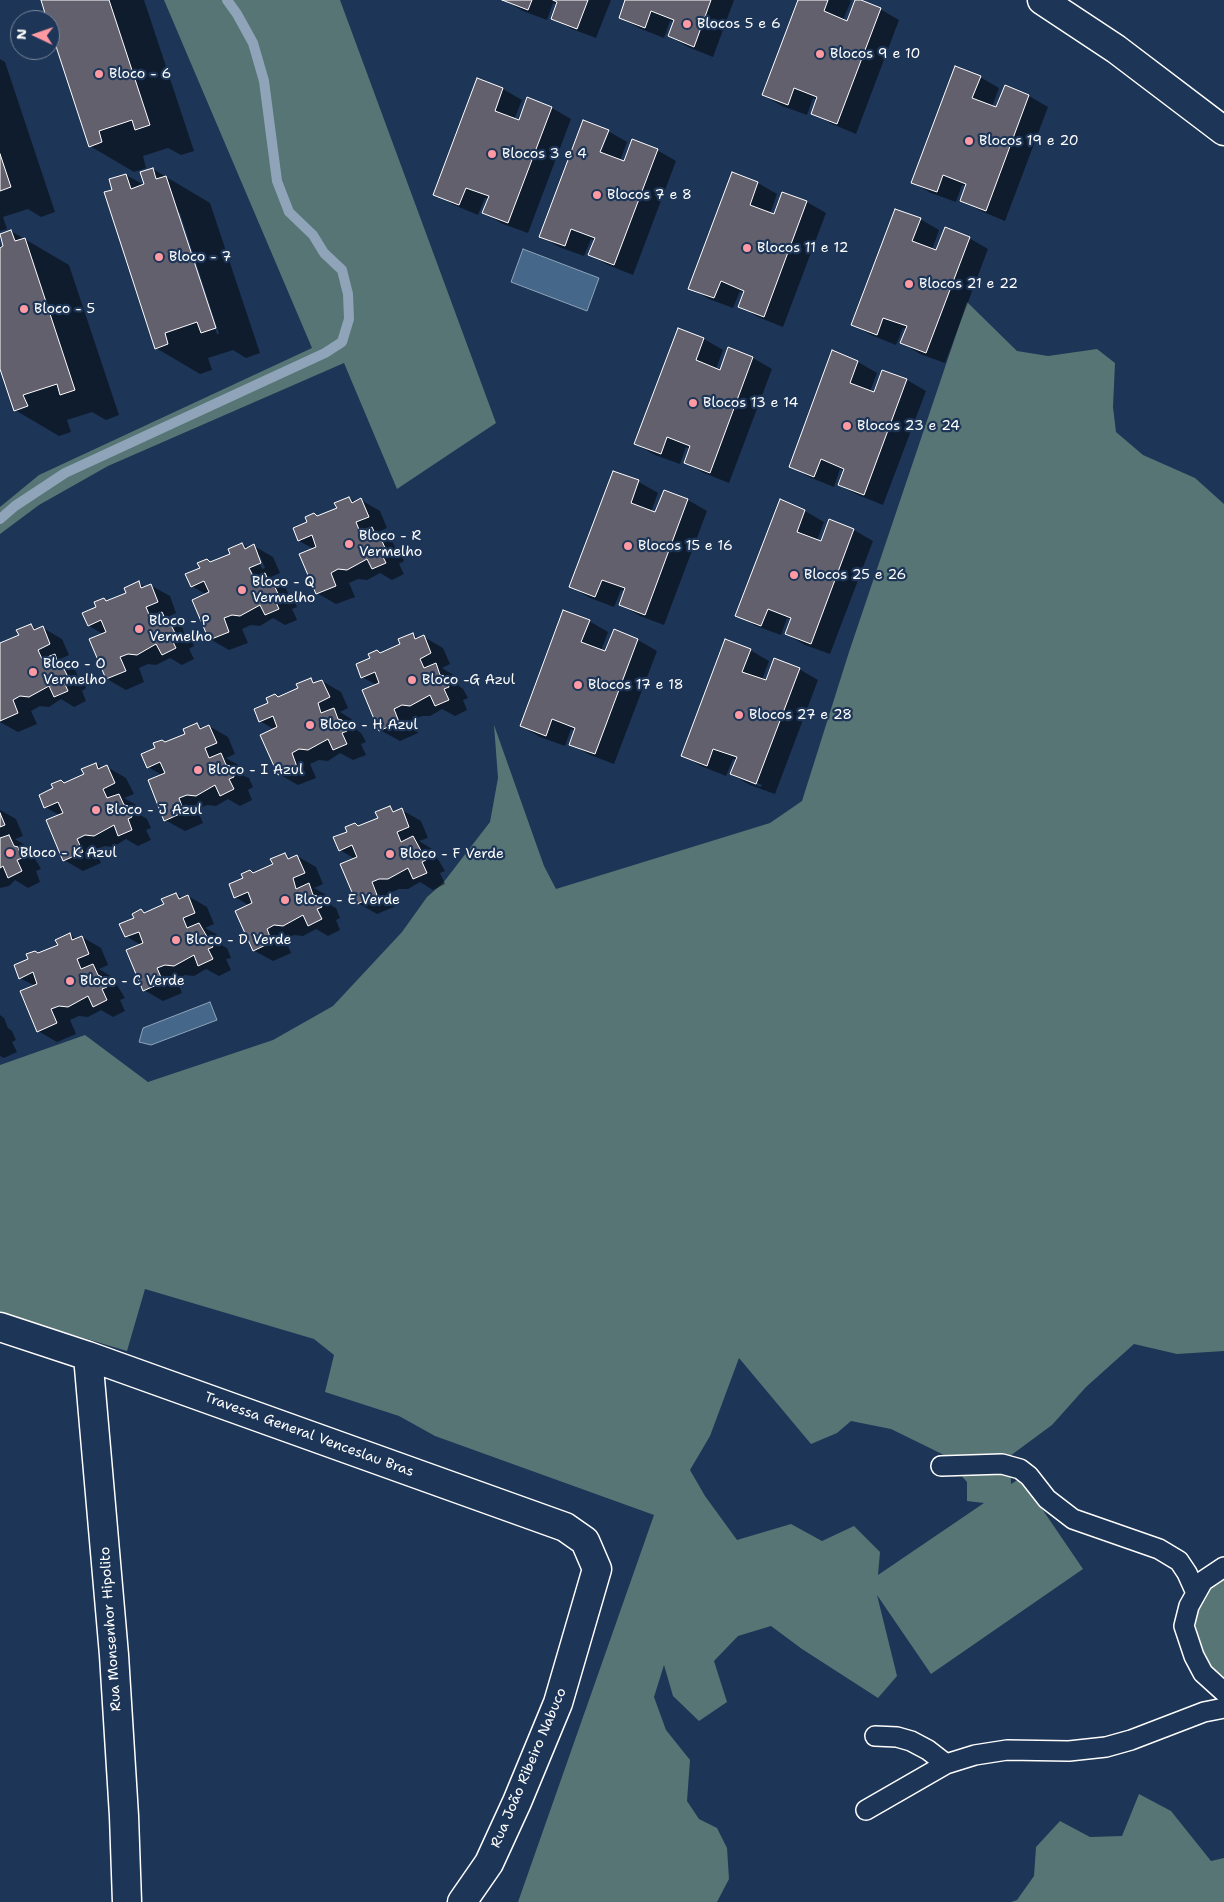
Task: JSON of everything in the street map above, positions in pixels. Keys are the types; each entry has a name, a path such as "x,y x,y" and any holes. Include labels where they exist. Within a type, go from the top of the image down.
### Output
{"street":[{"path":"1042,0 1073,8 1116,49 1224,131"},
{"name":"Travessa General Venceslau Bras","path":"0,1327 88,1356 565,1527 585,1541 597,1569"},
{"name":"Rua Monsenhor Hipolito","path":"88,1356 114,1655 124,1816 127,1902"},
{"name":"Rua João Ribeiro Nabuco","path":"462,1902 489,1863 555,1712 597,1569"}],"lane":[{"path":"941,1466 1002,1464 1020,1469 1029,1476 1046,1500 1073,1519 1159,1550 1179,1561 1187,1572 1196,1594"},
{"path":"1224,1567 1203,1581 1188,1606 1184,1626 1194,1656 1203,1673 1224,1692"},
{"path":"866,1810 946,1764 975,1755 1007,1750 1069,1751 1106,1747 1131,1740 1204,1712 1224,1708"},
{"path":"875,1736 897,1737 910,1741 928,1750 946,1764"}],"green space":[{"path":"164,0 340,0 496,423 397,489 344,363 108,466 39,505 0,534 0,507 39,475 312,348"},
{"path":"967,302 1017,351 1048,356 1097,349 1115,363 1113,407 1116,432 1143,455 1195,478 1224,504 1224,1351 1177,1354 1134,1344 1086,1387 1052,1425 1010,1456 1011,1484 1021,1478 1083,1569 931,1674 877,1595 897,1676 878,1698 802,1649 771,1626 738,1636 714,1661 727,1702 699,1721 673,1696 664,1665 654,1697 666,1730 690,1760 687,1801 699,1819 717,1828 727,1848 729,1879 717,1902 518,1902 654,1515 435,1436 399,1416 325,1392 334,1355 314,1339 145,1289 127,1351 0,1313 0,1065 85,1035 148,1082 273,1040 333,1006 402,932 427,897 443,883 490,822 498,778 494,725 544,866 556,889 770,823 802,801 849,652","holes":["739,1358 811,1444 837,1433 851,1421 891,1429 942,1454 967,1482 967,1501 984,1503 878,1575 880,1552 854,1526 822,1541 791,1524 737,1540 705,1496 690,1470 710,1436"]},
{"path":"1224,1578 1224,1682 1207,1668 1201,1652 1194,1618 1196,1603 1208,1590"},
{"path":"1139,1794 1171,1811 1211,1861 1224,1858 1224,1902 1011,1902 1017,1900 1034,1876 1036,1847 1060,1821 1090,1837 1122,1836"}],"water":[{"path":"523,249 599,278 587,311 511,282"},
{"path":"210,1002 217,1020 151,1045 139,1042 143,1028"}],"building":[{"name":"Bloco - 6","path":"41,0 109,0 150,125 135,130 132,120 99,131 102,142 89,147 60,59 60,10 44,10"},
{"path":"502,0 532,0 528,10"},
{"path":"553,0 588,0 577,29 551,19 557,2"},
{"name":"Blocos 5 e 6","path":"625,0 711,0 694,47 668,36 674,20 651,11 645,28 619,18"},
{"name":"Blocos 9 e 10","path":"798,0 828,0 824,11 847,21 855,0 861,0 881,8 837,124 811,114 817,97 794,88 788,105 762,95"},
{"name":"Blocos 19 e 20","path":"955,66 981,76 972,98 996,107 1005,85 1029,95 986,211 960,201 966,184 943,175 937,192 911,183"},
{"name":"Blocos 3 e 4","path":"477,78 503,88 495,111 519,120 527,97 552,107 508,223 482,213 489,196 466,188 459,205 433,195"},
{"name":"Blocos 7 e 8","path":"583,120 609,130 600,152 624,161 632,139 658,149 614,265 588,255 595,238 571,229 565,246 539,237"},
{"path":"0,154 11,187 0,191"},
{"name":"Bloco - 7","path":"153,168 156,179 166,176 216,328 201,333 197,322 165,333 168,344 155,349 104,192 112,190 109,179 126,174 131,189 144,184 140,172"},
{"name":"Blocos 11 e 12","path":"732,172 758,182 750,205 774,214 782,192 807,201 764,317 738,307 744,291 721,281 714,298 688,289"},
{"name":"Blocos 21 e 22","path":"895,209 921,218 912,241 936,250 945,227 970,237 926,353 900,343 907,326 883,318 877,335 851,325"},
{"name":"Bloco - 5","path":"11,230 15,241 25,238 75,390 60,395 57,384 23,395 28,406 14,411 0,369 0,248 3,246 0,234"},
{"name":"Blocos 13 e 14","path":"678,328 704,338 696,360 720,370 728,347 753,357 710,473 684,463 690,446 667,437 661,454 634,444"},
{"name":"Blocos 23 e 24","path":"832,350 858,361 850,383 874,392 882,370 907,379 864,495 838,485 844,469 821,459 814,477 789,467"},
{"name":"Blocos 15 e 16","path":"613,471 639,480 631,503 655,512 664,490 688,499 645,615 619,605 625,588 602,580 595,597 569,587"},
{"name":"Bloco - R Vermelho","path":"349,497 352,503 361,498 369,517 356,522 360,532 372,527 377,538 381,539 386,550 381,553 386,563 372,569 367,559 347,570 338,569 331,573 336,586 316,594 299,554 316,547 312,535 298,541 293,528 307,522 305,517 314,513 317,516 337,508 334,503"},
{"name":"Blocos 25 e 26","path":"780,499 805,510 797,532 821,541 829,519 854,529 811,644 785,634 791,618 768,609 761,626 735,616"},
{"name":"Bloco - Q Vermelho","path":"242,543 245,549 254,544 261,563 249,568 254,578 265,573 270,584 274,585 279,596 274,598 279,609 265,615 260,605 240,616 232,615 224,618 229,632 209,640 192,600 209,592 204,581 191,587 185,574 200,568 197,563 207,559 210,562 230,554 228,549"},
{"name":"Bloco - P Vermelho","path":"139,581 141,588 151,584 158,602 146,607 150,617 162,612 176,635 171,638 176,648 162,655 156,644 137,655 128,654 120,657 126,671 106,679 89,639 106,632 101,620 88,626 82,613 96,607 94,602 104,598 106,601 126,593 124,588"},
{"name":"Blocos 17 e 18","path":"563,610 590,620 581,642 605,651 614,629 638,639 595,754 569,745 575,728 552,719 546,736 520,726"},
{"name":"Bloco - O Vermelho","path":"31,624 34,630 43,626 50,644 38,650 42,659 55,654 59,666 63,667 68,677 63,680 68,691 54,697 49,686 29,697 20,696 13,700 18,713 0,721 0,643 19,635 16,630"},
{"name":"Bloco -G Azul","path":"413,633 415,639 424,635 431,653 420,659 424,668 436,663 440,675 444,676 449,687 444,689 449,700 435,706 430,695 410,706 402,705 394,709 399,722 379,731 362,690 379,683 375,672 361,678 356,664 370,658 368,654 377,650 380,653 400,644 398,639"},
{"name":"Blocos 27 e 28","path":"725,639 751,649 742,672 766,680 774,658 800,668 756,784 730,774 737,757 713,749 707,766 681,756"},
{"name":"Bloco - H Azul","path":"311,678 313,683 322,680 330,697 318,703 321,713 334,708 338,719 342,720 347,731 342,733 347,744 333,750 328,739 308,750 299,749 292,753 297,767 278,775 260,735 277,727 273,716 259,722 254,709 268,703 266,698 275,694 278,697 298,688 296,684"},
{"name":"Bloco - I Azul","path":"197,723 200,729 209,725 217,743 205,748 209,758 221,753 226,765 230,766 234,777 229,779 234,789 220,796 215,785 196,796 187,795 179,798 184,812 164,821 148,780 165,773 160,762 147,768 141,754 155,748 153,743 162,740 165,742 185,734 183,729"},
{"name":"Bloco - J Azul","path":"96,763 98,769 107,765 115,783 103,789 107,798 119,794 124,805 128,806 132,817 128,819 132,830 118,836 114,825 94,836 85,835 77,839 83,852 63,861 46,820 63,813 58,802 44,808 39,795 53,788 51,784 61,780 64,783 84,774 81,769"},
{"name":"Bloco - F Verde","path":"390,806 393,812 402,808 409,827 397,832 401,842 413,836 426,860 422,862 427,873 413,879 408,868 388,879 379,879 372,882 377,895 357,904 340,864 357,857 352,845 339,851 333,837 347,832 345,827 355,823 358,826 378,818 375,812"},
{"name":"Bloco - K Azul","path":"0,813 5,825 0,827"},
{"name":"Bloco - K Azul","path":"9,835 14,846 18,847 22,858 17,860 22,871 8,878 3,866 0,868 0,838"},
{"name":"Bloco - E Verde","path":"285,853 288,859 297,855 305,873 293,878 296,889 309,883 313,895 317,896 322,907 317,909 322,919 308,926 303,915 283,926 274,925 267,929 272,942 253,951 235,911 252,903 248,892 234,898 229,884 243,878 241,874 250,870 253,873 273,864 270,859"},
{"name":"Bloco - D Verde","path":"176,893 179,899 188,895 195,913 183,918 187,928 199,923 213,947 208,949 213,959 198,966 194,955 174,966 165,965 157,968 163,982 143,991 126,950 143,943 139,932 125,937 119,924 134,918 132,914 141,909 144,913 164,904 161,899"},
{"name":"Bloco - C Verde","path":"70,933 72,940 82,936 89,954 77,959 81,969 93,964 107,987 102,989 107,1000 93,1007 88,996 68,1007 59,1006 51,1009 57,1023 37,1032 20,991 37,984 33,972 19,979 14,965 28,959 26,954 35,951 38,953 58,945 55,940"}],"waterway":[{"path":"0,519 15,506 65,473 325,353 342,342 349,319 348,294 342,270 324,253 313,235 289,212 277,181 264,81 253,43 227,0"}],"place":[{"name":"Blocos 5 e 6","path":"687,24"},
{"name":"Blocos 9 e 10","path":"820,54"},
{"name":"Bloco - 6","path":"99,74"},
{"name":"Blocos 19 e 20","path":"969,141"},
{"name":"Blocos 3 e 4","path":"492,154"},
{"name":"Blocos 7 e 8","path":"597,195"},
{"name":"Blocos 11 e 12","path":"747,248"},
{"name":"Bloco - 7","path":"159,257"},
{"name":"Blocos 21 e 22","path":"909,284"},
{"name":"Bloco - 5","path":"24,309"},
{"name":"Blocos 13 e 14","path":"693,403"},
{"name":"Blocos 23 e 24","path":"847,426"},
{"name":"Bloco - R Vermelho","path":"349,544"},
{"name":"Blocos 15 e 16","path":"628,546"},
{"name":"Blocos 25 e 26","path":"794,575"},
{"name":"Bloco - Q Vermelho","path":"242,590"},
{"name":"Bloco - P Vermelho","path":"139,629"},
{"name":"Bloco - O Vermelho","path":"33,672"},
{"name":"Bloco -G Azul","path":"412,680"},
{"name":"Blocos 17 e 18","path":"578,685"},
{"name":"Blocos 27 e 28","path":"739,715"},
{"name":"Bloco - H Azul","path":"310,725"},
{"name":"Bloco - I Azul","path":"198,770"},
{"name":"Bloco - J Azul","path":"96,810"},
{"name":"Bloco - K Azul","path":"10,853"},
{"name":"Bloco - F Verde","path":"390,854"},
{"name":"Bloco - E Verde","path":"285,900"},
{"name":"Bloco - D Verde","path":"176,940"},
{"name":"Bloco - C Verde","path":"70,981"}]}
